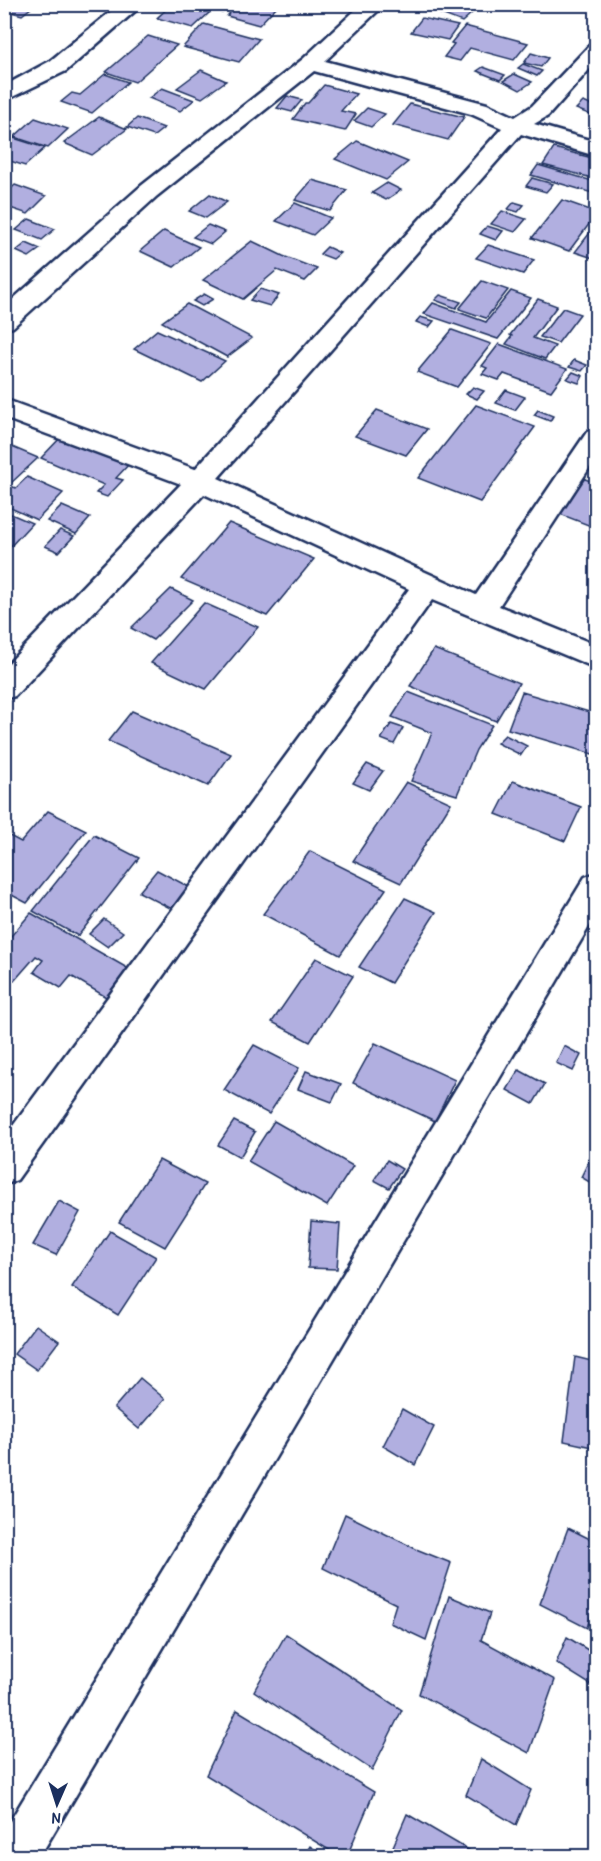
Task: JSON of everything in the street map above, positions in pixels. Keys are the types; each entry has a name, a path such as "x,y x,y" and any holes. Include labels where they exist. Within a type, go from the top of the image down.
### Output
{"street":[{"path":"4,95 58,66 133,4"},
{"path":"4,321 149,191 310,63 375,4"},
{"path":"4,688 200,481 516,126 540,111 597,50"},
{"path":"310,63 479,109 516,126 597,149"},
{"path":"4,408 200,481 481,610 597,657"},
{"path":"481,610 597,438"},
{"path":"4,1168 427,586"},
{"path":"15,1857 597,887"}],"building":[{"path":"4,4 36,4 22,15 4,10"},
{"path":"172,4 183,4 210,12 193,28 157,18"},
{"path":"205,4 234,4 222,13 203,6"},
{"path":"238,4 278,5 259,25 227,16"},
{"path":"415,4 482,4 462,22"},
{"path":"422,18 458,26 448,40 411,32"},
{"path":"204,24 259,39 239,62 183,47"},
{"path":"465,26 528,43 514,60 470,48 460,61 444,57 454,44 451,43"},
{"path":"148,36 177,45 135,82 106,72"},
{"path":"531,53 548,58 541,67 524,63"},
{"path":"523,64 542,71 537,76 518,68"},
{"path":"483,67 505,75 500,80 477,71"},
{"path":"201,70 226,81 202,98 177,88"},
{"path":"105,74 128,82 92,113 61,102 72,93 80,95"},
{"path":"514,74 532,82 520,90 503,81"},
{"path":"324,85 356,94 341,111 356,114 345,131 293,119 305,103 308,103"},
{"path":"162,88 194,100 180,111 149,98"},
{"path":"287,96 302,100 292,112 277,108"},
{"path":"583,102 596,107 596,117 576,109"},
{"path":"410,104 464,117 448,140 393,125"},
{"path":"367,108 385,114 371,127 354,121"},
{"path":"99,117 127,129 92,155 64,143"},
{"path":"35,118 68,129 48,148 14,137"},
{"path":"137,118 164,128 154,136 127,127"},
{"path":"4,135 45,148 25,166 4,159"},
{"path":"357,141 408,162 386,180 335,159"},
{"path":"554,148 596,159 596,179 543,165"},
{"path":"538,165 596,182 596,194 531,175"},
{"path":"532,178 553,184 546,192 526,186"},
{"path":"312,180 347,190 330,211 295,200"},
{"path":"387,183 401,190 386,200 372,193"},
{"path":"15,185 46,196 28,214 4,206 4,195"},
{"path":"210,194 227,202 206,218 189,211"},
{"path":"562,200 596,212 569,251 532,238"},
{"path":"514,202 524,205 518,212 508,209"},
{"path":"295,203 331,218 313,235 276,221"},
{"path":"502,211 526,219 515,232 491,224"},
{"path":"29,219 55,229 42,240 16,230"},
{"path":"208,225 225,232 211,244 193,237"},
{"path":"596,225 596,259 575,252"},
{"path":"487,226 503,231 496,240 480,234"},
{"path":"164,231 199,247 174,267 140,251"},
{"path":"252,241 317,269 305,281 277,270 243,299 203,280"},
{"path":"26,243 40,249 29,257 16,251"},
{"path":"488,245 534,260 523,274 476,258"},
{"path":"327,247 340,253 333,259 320,254"},
{"path":"482,281 508,290 486,318 459,309"},
{"path":"260,289 279,295 270,306 250,300"},
{"path":"511,291 531,298 498,339 424,314 433,303 486,322"},
{"path":"204,294 213,299 202,306 193,301"},
{"path":"440,295 461,302 456,308 435,300"},
{"path":"538,299 557,306 533,338 555,346 545,359 506,344 512,336 510,335"},
{"path":"187,304 252,338 227,357 162,322"},
{"path":"563,308 580,314 558,343 540,337"},
{"path":"420,317 434,321 429,327 416,322"},
{"path":"157,330 225,361 202,382 134,349"},
{"path":"452,330 491,344 457,387 417,372"},
{"path":"499,344 567,369 551,391 504,374 499,380 482,374 487,368 482,366"},
{"path":"574,360 587,365 582,371 569,367"},
{"path":"573,372 583,376 579,383 567,379"},
{"path":"473,387 484,391 477,399 466,394"},
{"path":"506,390 525,397 515,410 496,403"},
{"path":"476,405 535,427 480,502 418,478"},
{"path":"377,410 427,429 406,455 355,436"},
{"path":"538,410 553,416 550,421 534,415"},
{"path":"63,435 130,463 116,478 123,480 107,497 96,493 104,485 41,458"},
{"path":"12,447 38,458 10,484 4,482 4,454"},
{"path":"577,476 596,483 596,528 552,511"},
{"path":"27,477 63,493 37,520 4,505 4,484 16,488"},
{"path":"62,506 90,518 76,534 47,521"},
{"path":"4,511 32,523 9,548 4,546"},
{"path":"229,523 314,559 267,616 181,579"},
{"path":"60,530 74,536 59,552 45,546"},
{"path":"171,589 193,600 153,640 131,628"},
{"path":"204,603 258,627 206,689 151,663"},
{"path":"434,649 519,683 496,721 410,686"},
{"path":"408,692 492,725 476,750 457,795 411,781 432,733 392,717"},
{"path":"522,692 596,714 596,755 508,729"},
{"path":"132,711 231,754 208,786 108,741"},
{"path":"391,724 403,728 394,744 381,739"},
{"path":"505,735 527,746 521,755 497,743"},
{"path":"367,764 383,771 369,790 353,783"},
{"path":"513,781 581,807 565,841 496,814"},
{"path":"406,782 451,803 401,883 353,861"},
{"path":"48,811 86,830 27,903 4,891 4,833 21,842"},
{"path":"94,835 139,858 78,936 33,911"},
{"path":"310,851 386,889 340,955 263,914"},
{"path":"157,870 191,888 174,910 139,892"},
{"path":"405,898 436,912 391,983 359,967"},
{"path":"31,913 129,969 106,997 71,976 61,988 34,972 43,960 36,956 14,981 4,975 4,944"},
{"path":"104,919 123,932 108,947 89,934"},
{"path":"316,958 353,976 310,1042 272,1022"},
{"path":"375,1043 455,1080 435,1121 353,1083"},
{"path":"254,1045 299,1068 269,1114 224,1090"},
{"path":"564,1046 581,1055 573,1071 556,1063"},
{"path":"519,1070 545,1084 533,1104 507,1090"},
{"path":"306,1071 341,1084 332,1102 298,1089"},
{"path":"234,1121 255,1132 240,1157 218,1145"},
{"path":"274,1121 353,1166 327,1206 248,1161"},
{"path":"596,1146 596,1186 581,1177"},
{"path":"159,1160 205,1184 165,1247 119,1222"},
{"path":"387,1160 402,1169 389,1188 374,1180"},
{"path":"59,1201 80,1212 56,1255 33,1245"},
{"path":"311,1221 340,1224 337,1269 308,1268"},
{"path":"110,1231 156,1257 118,1315 72,1287"},
{"path":"36,1325 59,1341 37,1370 14,1354"},
{"path":"575,1357 596,1362 596,1410 592,1447 564,1441"},
{"path":"140,1378 165,1399 139,1429 114,1408"},
{"path":"402,1409 434,1427 415,1465 383,1446"},
{"path":"345,1514 416,1549 451,1563 426,1640 390,1623 396,1604 323,1568"},
{"path":"568,1528 596,1542 596,1599 587,1628 540,1604"},
{"path":"449,1596 490,1613 481,1640 555,1680 529,1753 419,1694"},
{"path":"286,1634 402,1710 372,1770 254,1691"},
{"path":"567,1637 596,1655 596,1674 591,1685 556,1663"},
{"path":"237,1710 374,1792 347,1856 339,1856 206,1775"},
{"path":"481,1759 531,1790 516,1825 466,1795"},
{"path":"407,1814 479,1856 389,1856"},
{"path":"310,1846 324,1856 304,1856"}]}
